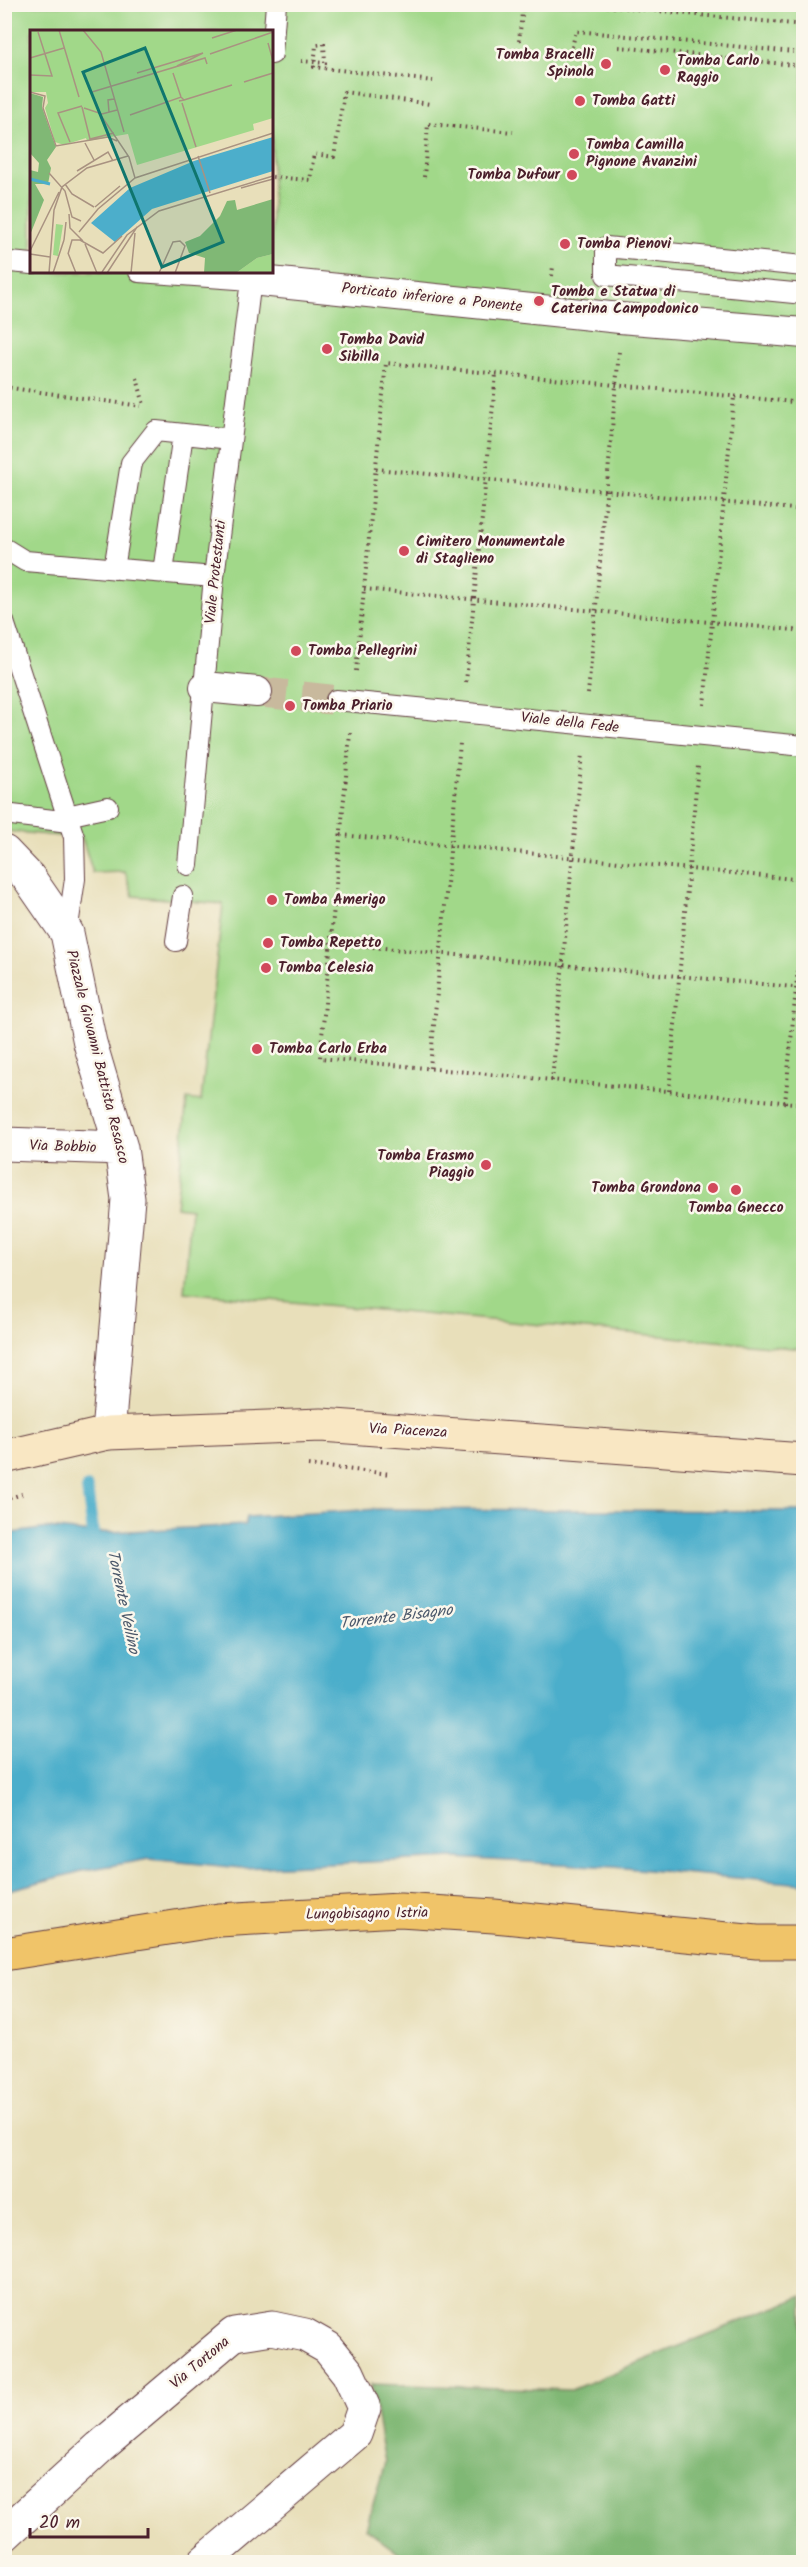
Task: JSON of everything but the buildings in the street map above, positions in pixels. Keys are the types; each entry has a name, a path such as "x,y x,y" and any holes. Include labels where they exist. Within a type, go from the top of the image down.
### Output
{"main road":[{"name":"Via Piacenza","path":"8,1456 108,1433 321,1425 804,1460"},
{"name":"Lungobisagno Istria","path":"4,1954 219,1920 400,1910 494,1916 757,1942 804,1942"},
{"path":"757,1942 804,1950"}],"street":[{"name":"Porticato inferiore a Ponente","path":"258,277 593,315 804,333"},
{"path":"205,687 257,692"},
{"path":"4,852 29,878 67,933"},
{"name":"Piazzale Giovanni Battista Resasco","path":"67,933 90,1043 121,1148 128,1199 108,1433"},
{"name":"Via Bobbio","path":"4,1144 121,1148"},
{"name":"Via Tortona","path":"4,2535 100,2447 234,2334 272,2328 305,2335 328,2348 348,2373 364,2408 355,2434 204,2562"}],"lane":[{"path":"273,42 276,4"},
{"path":"804,266 606,247 606,275 804,294"},
{"path":"10,262 30,264"},
{"path":"163,273 258,277"},
{"name":"Viale Protestanti","path":"188,865 214,577 231,439 258,277"},
{"path":"114,569 131,462 156,431 231,439"},
{"path":"164,573 183,434"},
{"path":"4,548 25,561 214,577"},
{"path":"4,622 70,825 75,879 67,933"},
{"name":"Viale della Fede","path":"336,700 804,746"},
{"path":"4,814 70,825 108,807"},
{"path":"176,941 183,896"}],"path":[{"path":"519,41 523,4"},
{"path":"583,4 689,12 804,25"},
{"path":"689,4 689,12"},
{"path":"572,47 576,31 804,53"},
{"path":"293,60 303,61 314,62 325,63 324,44 316,45 315,56 314,67 433,81"},
{"path":"619,47 804,66"},
{"path":"273,177 310,180 315,154 334,157 344,92 430,104"},
{"path":"424,177 428,124 513,132"},
{"path":"137,378 144,406 156,431"},
{"path":"4,387 144,406"},
{"path":"376,469 804,510"},
{"path":"364,589 804,631"},
{"path":"341,835 804,880"},
{"path":"785,1103 804,906"},
{"path":"331,943 804,988"},
{"path":"304,1465 391,1474"},
{"path":"4,1500 27,1492"}],"green space":[{"name":"Cimitero Monumentale di Staglieno","path":"4,5 803,5 803,1349 184,1292 191,1209 176,1207 187,1099 201,1101 223,904 133,896 125,872 93,873 82,838 5,831"},
{"path":"803,2296 803,2562 410,2562 366,2529 385,2462 371,2384 571,2390"}],"water":[{"name":"Torrente Bisagno","path":"379,1509 803,1511 803,1884 614,1867 454,1858 242,1868 149,1859 86,1870 5,1891 5,1525 6,1534 48,1528 92,1533 245,1525 247,1517"}],"waterway":[{"name":"Torrente Veilino","path":"87,1488 95,1549"}],"tunnel":[{"path":"257,692 336,700"}],"place":[{"name":"Tomba Bracelli Spinola","path":"606,64"},
{"name":"Tomba Carlo Raggio","path":"665,70"},
{"name":"Tomba Gatti","path":"580,101"},
{"name":"Tomba Camilla Pignone Avanzini","path":"574,154"},
{"name":"Tomba Dufour","path":"572,175"},
{"name":"Tomba Pienovi","path":"565,244"},
{"name":"Tomba e Statua di Caterina Campodonico","path":"539,301"},
{"name":"Tomba David Sibilla","path":"327,349"},
{"name":"Cimitero Monumentale di Staglieno","path":"404,551"},
{"name":"Tomba Pellegrini","path":"296,651"},
{"name":"Tomba Priario","path":"290,706"},
{"name":"Tomba Amerigo","path":"272,900"},
{"name":"Tomba Repetto","path":"268,943"},
{"name":"Tomba Celesia","path":"266,968"},
{"name":"Tomba Carlo Erba","path":"257,1049"},
{"name":"Tomba Erasmo Piaggio","path":"486,1165"},
{"name":"Tomba Grondona","path":"713,1188"},
{"name":"Tomba Gnecco","path":"736,1190"}]}
